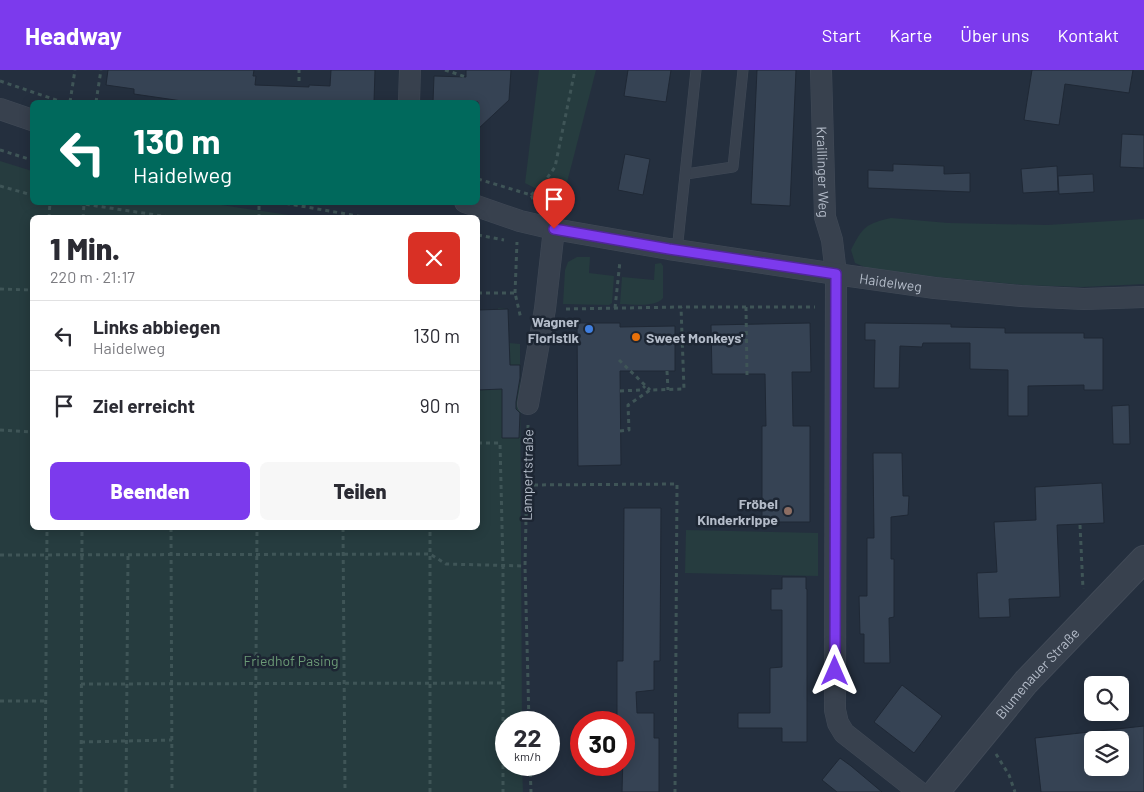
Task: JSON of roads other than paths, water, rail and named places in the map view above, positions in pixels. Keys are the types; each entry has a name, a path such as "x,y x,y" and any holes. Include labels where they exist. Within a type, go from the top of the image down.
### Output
{"street":[{"path":"409,100 410,70"},
{"name":"Kraillinger Weg","path":"821,70 825,217 832,240 836,274 835,710 838,723 844,733 919,792"},
{"path":"0,109 30,119"},
{"name":"Haidelweg","path":"474,205 520,221 554,229 678,251 936,288 1021,296 1084,298 1144,296"},
{"path":"528,404 545,309 554,229"},
{"name":"Blumenauer Straße","path":"936,792 1026,682 1144,559"}],"lane":[{"path":"678,251 696,70"},
{"path":"686,174 733,166 743,70"}],"place":[{"name":"Wagner Floristik","path":"589,329"},
{"name":"Sweet Monkeys'","path":"636,337"},
{"name":"Fröbel Kinderkrippe","path":"788,511"}],"park label":[{"name":"Friedhof Pasing","path":"291,660"}]}
